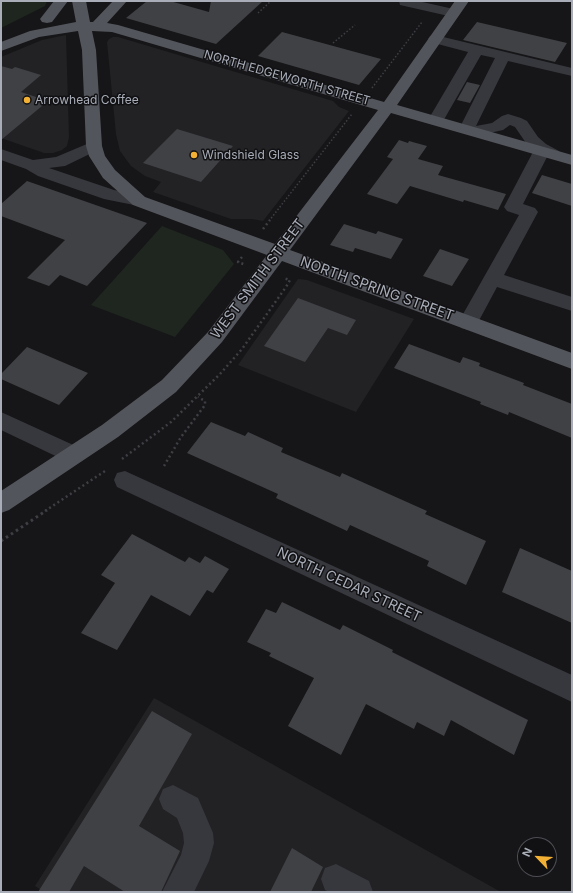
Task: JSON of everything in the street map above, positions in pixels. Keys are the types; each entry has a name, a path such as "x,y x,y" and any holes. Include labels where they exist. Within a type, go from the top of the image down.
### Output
{"main road":[{"path":"47,19 61,1"},
{"path":"90,26 120,1"},
{"name":"WEST SMITH STREET","path":"1,503 110,431 169,386 188,368 215,336 388,107 462,1"},
{"path":"1,38 84,4 90,26 89,50 94,146 97,156 109,174 139,201"},
{"name":"NORTH EDGEWORTH STREET","path":"1,48 35,34 69,27 90,26 113,28 362,101 471,130"},
{"path":"547,152 572,160"},
{"name":"NORTH SPRING STREET","path":"139,201 572,361"}],"street":[{"path":"405,2 453,13"},
{"path":"435,39 572,72"},
{"path":"436,120 477,49"},
{"path":"471,130 504,56"},
{"path":"468,323 494,279 529,212 513,207 547,152 532,140 521,124 515,121 508,119 497,127 471,130"},
{"path":"32,165 59,162 72,158 94,146"},
{"name":"NORTH SPRING STREET","path":"1,154 32,165 44,172 110,195 139,201"},
{"path":"494,279 572,304"},
{"path":"1,420 74,455"},
{"name":"NORTH CEDAR STREET","path":"125,480 572,690"},
{"path":"173,798 188,808 198,833 199,843 194,861 177,892"}],"path":[{"path":"258,13 270,2"},
{"path":"264,270 238,262 433,8"},
{"path":"333,43 355,25"},
{"path":"164,466 181,436 205,405 204,401 198,397"}],"shaded area":[{"path":"1,1 47,1 45,6 1,28"},
{"path":"66,35 69,137 67,146 62,150 53,153 44,153 1,138 1,57 42,40"},
{"path":"113,37 118,37 333,101 339,107 349,111 263,221 252,219 231,219 153,192 161,182 145,176 131,166 120,151 116,134 107,42"},
{"path":"162,226 223,250 234,264 175,337 91,305"},
{"path":"298,279 307,280 414,319 356,412 238,365"},
{"path":"154,698 501,892 44,892 35,886"}],"building":[{"path":"147,1 170,1 209,12 211,1 263,1 216,44 126,18"},
{"path":"477,22 567,43 555,62 463,40"},
{"path":"282,32 381,59 359,85 258,56"},
{"path":"1,66 12,69 15,67 41,75 21,92 48,101 1,140"},
{"path":"467,82 480,85 470,103 457,100"},
{"path":"177,129 233,146 201,182 143,163"},
{"path":"399,140 427,146 418,159 443,166 438,175 506,194 498,210 464,200 463,202 410,186 397,204 367,194 393,159 387,157"},
{"path":"542,175 572,184 572,206 532,193"},
{"path":"27,181 147,223 87,286 60,275 49,286 27,278 65,240 1,216 1,204"},
{"path":"344,224 376,234 378,231 403,239 391,259 355,248 353,252 330,245"},
{"path":"440,249 469,259 452,286 423,276"},
{"path":"298,298 356,320 347,335 328,328 305,362 264,346"},
{"path":"409,344 460,363 463,357 480,363 479,366 524,383 523,385 572,404 572,438 509,412 508,415 480,404 481,402 394,368"},
{"path":"27,347 88,373 59,405 1,379 1,374"},
{"path":"211,422 245,436 248,432 283,448 281,452 340,477 342,473 427,511 425,514 486,541 466,585 427,566 429,561 350,525 347,531 276,498 278,494 187,453"},
{"path":"132,534 185,562 189,557 200,563 205,556 229,569 213,593 207,590 190,616 151,595 117,650 81,633 115,583 101,575"},
{"path":"520,548 572,571 572,623 502,592"},
{"path":"282,602 340,630 343,625 393,650 392,652 528,720 514,755 451,720 444,736 417,722 414,729 366,704 341,755 288,726 314,678 269,656 271,653 247,642 266,609 276,613"},
{"path":"152,711 192,734 139,826 180,851 161,892 125,892 84,866 69,892 38,892"},
{"path":"292,848 323,867 311,892 270,892"}],"place":[{"name":"Arrowhead Coffee","path":"27,100"},
{"name":"Windshield Glass","path":"194,155"}]}
